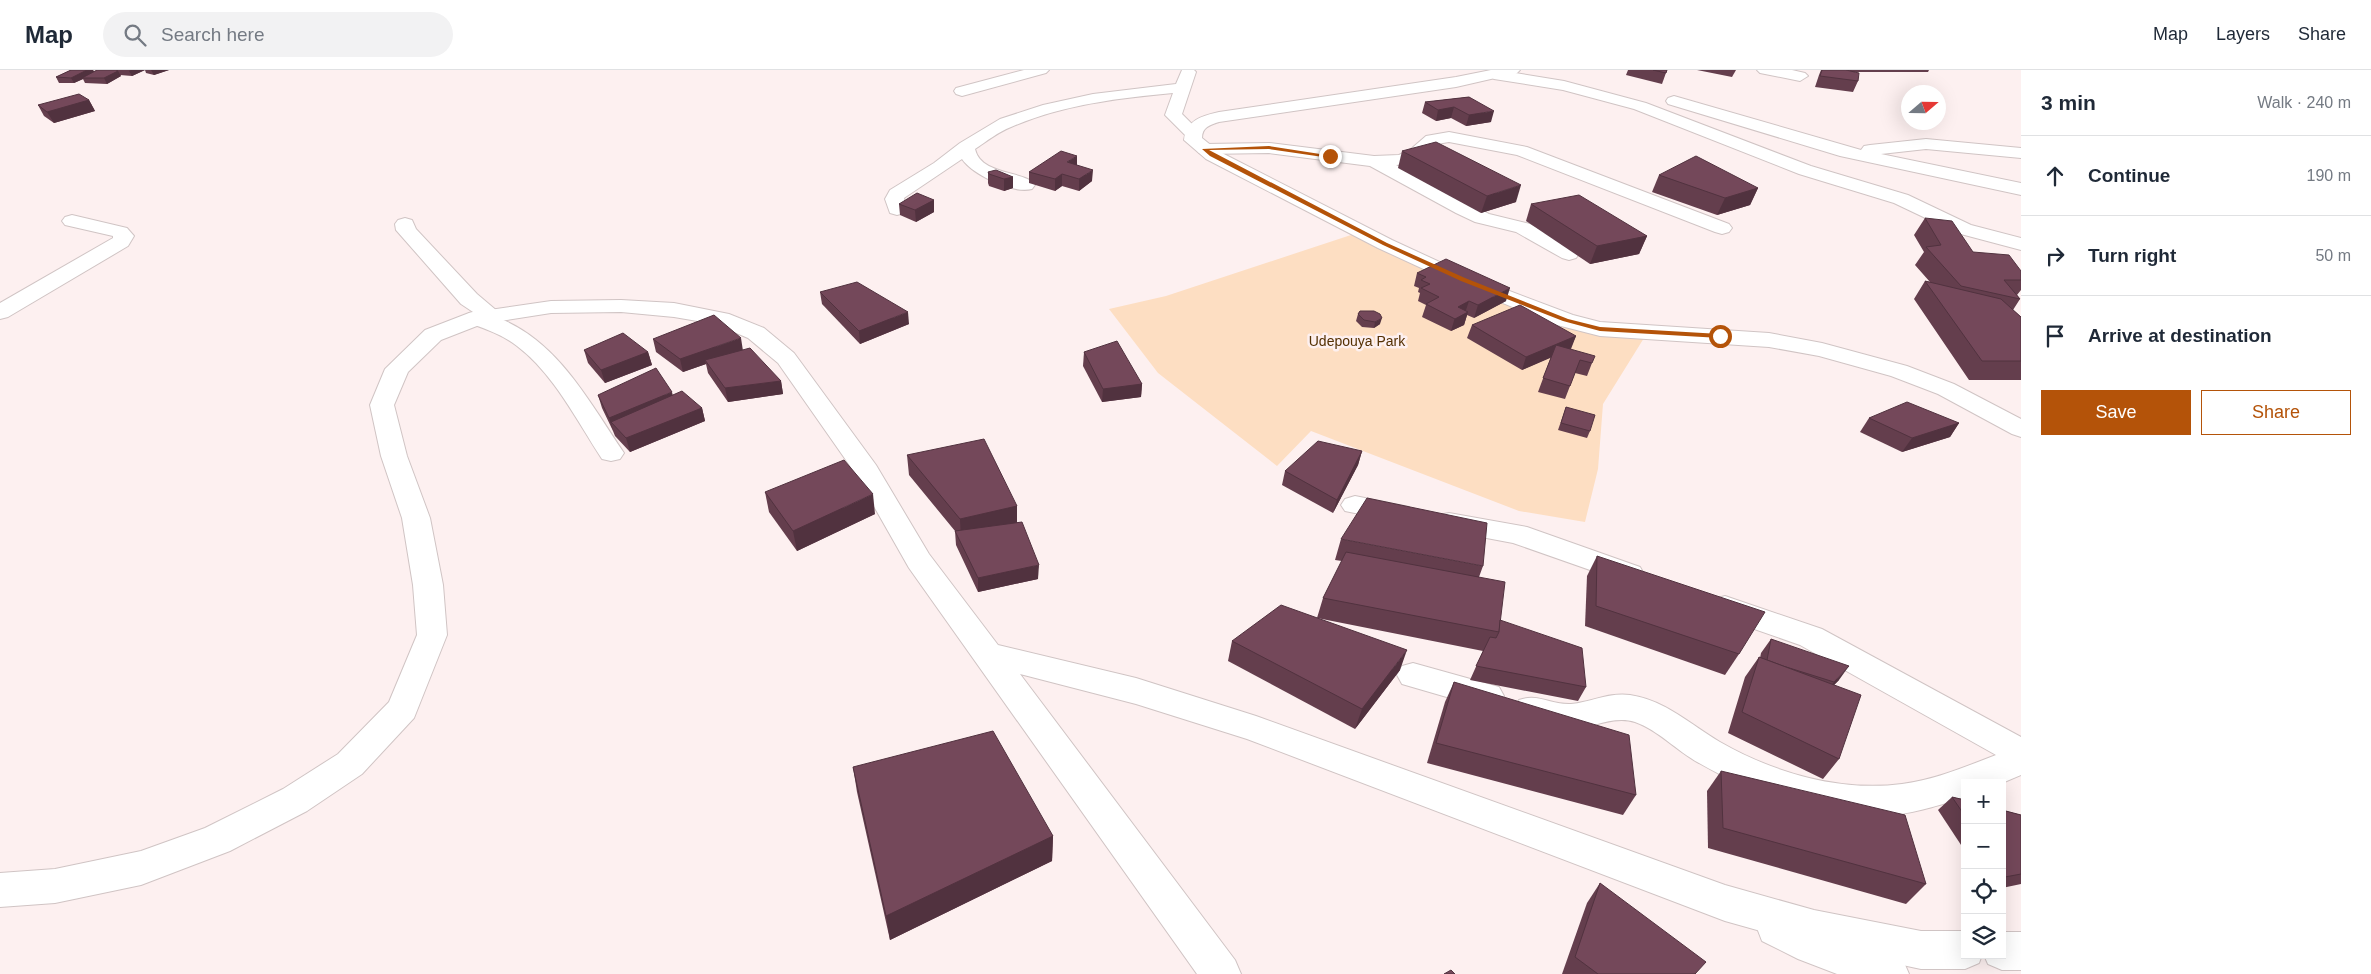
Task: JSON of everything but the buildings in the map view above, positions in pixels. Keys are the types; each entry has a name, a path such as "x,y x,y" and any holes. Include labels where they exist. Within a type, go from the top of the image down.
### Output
{"street":[{"path":"962,91 1038,70"},
{"path":"1188,70 1173,115 1192,132 1193,140 1212,155 1385,244 1480,287 1565,320 1600,329 1769,340 1822,350 1899,370 1946,389 2021,429"},
{"path":"1766,70 1800,76"},
{"path":"1192,132 1197,125 1211,119 1233,114 1456,82 1503,72 1640,106 1805,170 1901,199 1964,229 2021,244"},
{"path":"1629,86 1774,132 1846,152 2021,189"},
{"path":"896,209 894,200 897,194 940,168 966,147 1004,124 1060,105 1136,92 1182,88"},
{"path":"1205,149 1269,148 1374,161 1402,160 1417,153 1432,140 1441,137 1521,151 1722,228"},
{"path":"1846,152 1926,144 2021,154"},
{"path":"966,147 966,151 976,165 991,174 1026,185"},
{"path":"1374,161 1463,209 1482,218 1523,228 1569,254"},
{"path":"0,312 121,242 124,236 120,232 72,221"},
{"path":"405,224 406,230 484,317 531,346 556,374 611,453"},
{"path":"0,890 55,886 141,868 217,840 295,800 350,764 402,709 432,635 428,585 416,518 394,456 382,405 397,369 433,335 484,317 551,307 621,306 674,310 721,319 756,334 786,358 867,470 918,561 1213,971"},
{"path":"1355,505 1517,534 1653,582"},
{"path":"1699,598 1811,637 2021,753"},
{"path":"986,654 1136,691 1256,729 1725,903 1814,928 1921,950 1961,950"},
{"path":"1413,675 1560,717 1621,708 1637,709 1656,717 1720,758 1780,783 1844,800 1902,799 1961,783 2021,760"},
{"path":"1725,903 1812,946 1889,974"},
{"path":"2006,951 2021,951"}],"green space":[{"name":"Udepouya Park","path":"1354,234 1522,302 1644,338 1603,404 1598,469 1585,522 1519,511 1311,431 1277,466 1158,373 1109,309 1166,296"}],"route":[{"path":"1330,156 1269,148 1205,149 1212,155 1238,169 1385,244 1463,280 1565,320 1600,329 1642,333 1720,336"}]}
